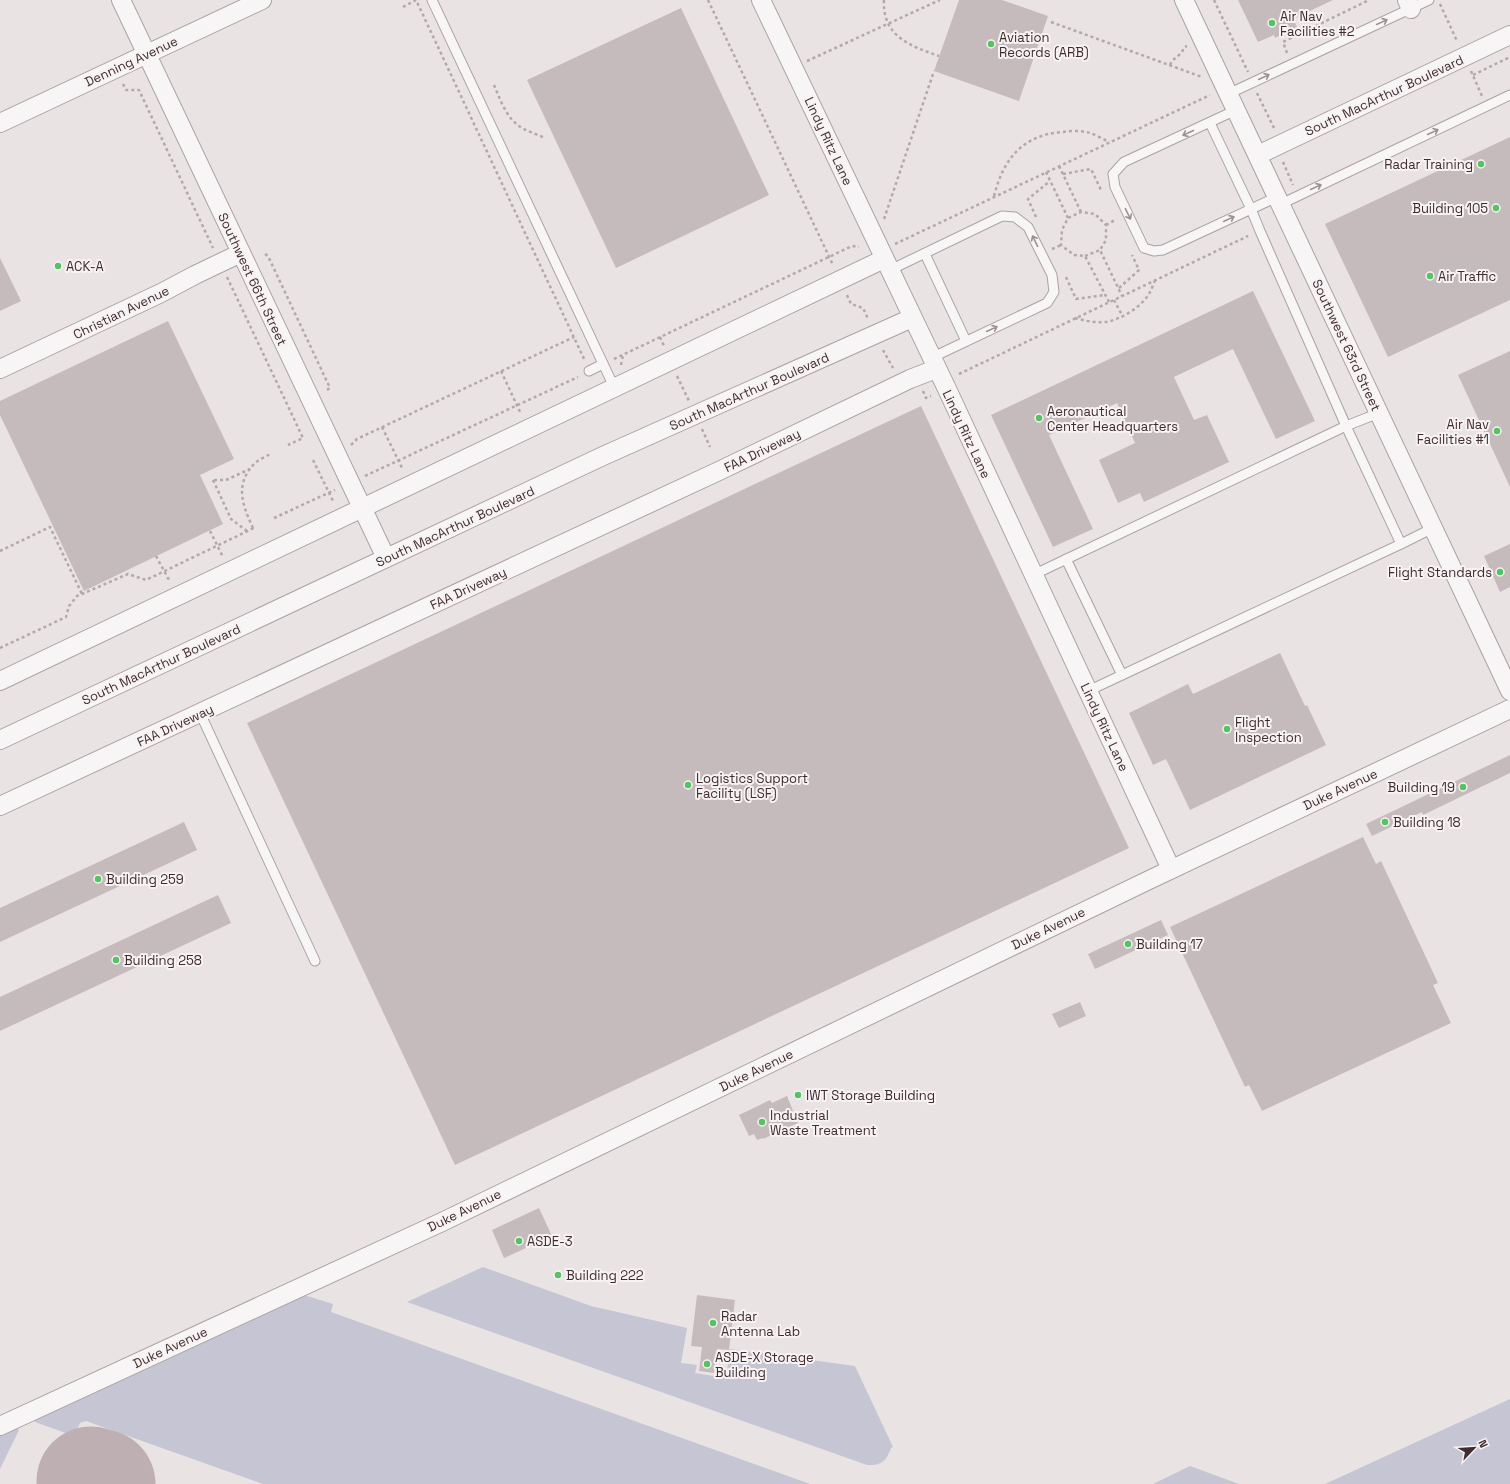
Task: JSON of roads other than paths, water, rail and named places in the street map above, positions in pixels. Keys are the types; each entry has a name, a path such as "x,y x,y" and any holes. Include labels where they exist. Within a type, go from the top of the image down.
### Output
{"street":[{"name":"Southwest 66th Street","path":"122,0 386,558"},
{"name":"Denning Avenue","path":"0,123 262,0"},
{"name":"Lindy Ritz Lane","path":"761,0 891,265 912,318 1171,869"},
{"name":"Southwest 63rd Street","path":"1184,0 1228,94 1230,114 1258,155 1285,199 1379,413 1510,691"},
{"name":"South MacArthur Boulevard","path":"1258,155 1510,35"},
{"name":"Christian Avenue","path":"0,369 161,293 195,274 241,253"},
{"path":"0,681 614,387 891,265"},
{"name":"South MacArthur Boulevard","path":"0,740 603,456 912,318"},
{"name":"FAA Driveway","path":"0,806 721,470 910,379 934,364"},
{"name":"Duke Avenue","path":"0,1426 442,1222 1171,869 1510,709"}],"lane":[{"path":"432,0 614,387"},
{"path":"1228,94 1409,4 1429,0"},
{"path":"1230,114 1124,162 1113,174 1115,187 1144,248 1154,251 1163,250 1251,209 1285,199 1510,95"},
{"path":"1210,123 1251,209 1346,426 1401,544"},
{"path":"891,265 924,254 1002,216 1016,217 1028,227 1052,275 1054,292 1047,303 966,342 934,364"},
{"path":"924,254 966,342"},
{"path":"590,372 603,364"},
{"path":"1033,575 1346,426 1379,413"},
{"path":"1088,691 1433,528"},
{"path":"1066,559 1122,675"},
{"path":"200,713 315,961"}],"place":[{"name":"Air Nav Facilities #2","path":"1272,23"},
{"name":"Aviation Records (ARB)","path":"991,44"},
{"name":"Radar Training","path":"1481,164"},
{"name":"Building 105","path":"1496,208"},
{"name":"ACK-A","path":"58,266"},
{"name":"Air Traffic","path":"1430,276"},
{"name":"Aeronautical Center Headquarters","path":"1039,418"},
{"name":"Air Nav Facilities #1","path":"1497,431"},
{"name":"Flight Standards","path":"1500,572"},
{"name":"Flight Inspection","path":"1227,729"},
{"name":"Logistics Support Facility (LSF)","path":"688,785"},
{"name":"Building 19","path":"1463,787"},
{"name":"Building 18","path":"1385,822"},
{"name":"Building 259","path":"98,879"},
{"name":"Building 17","path":"1128,944"},
{"name":"Building 258","path":"116,960"},
{"name":"IWT Storage Building","path":"798,1095"},
{"name":"Industrial Waste Treatment","path":"762,1122"},
{"name":"ASDE-3","path":"519,1241"},
{"name":"Building 222","path":"558,1275"},
{"name":"Radar Antenna Lab","path":"713,1323"},
{"name":"ASDE-X Storage Building","path":"707,1364"}]}
